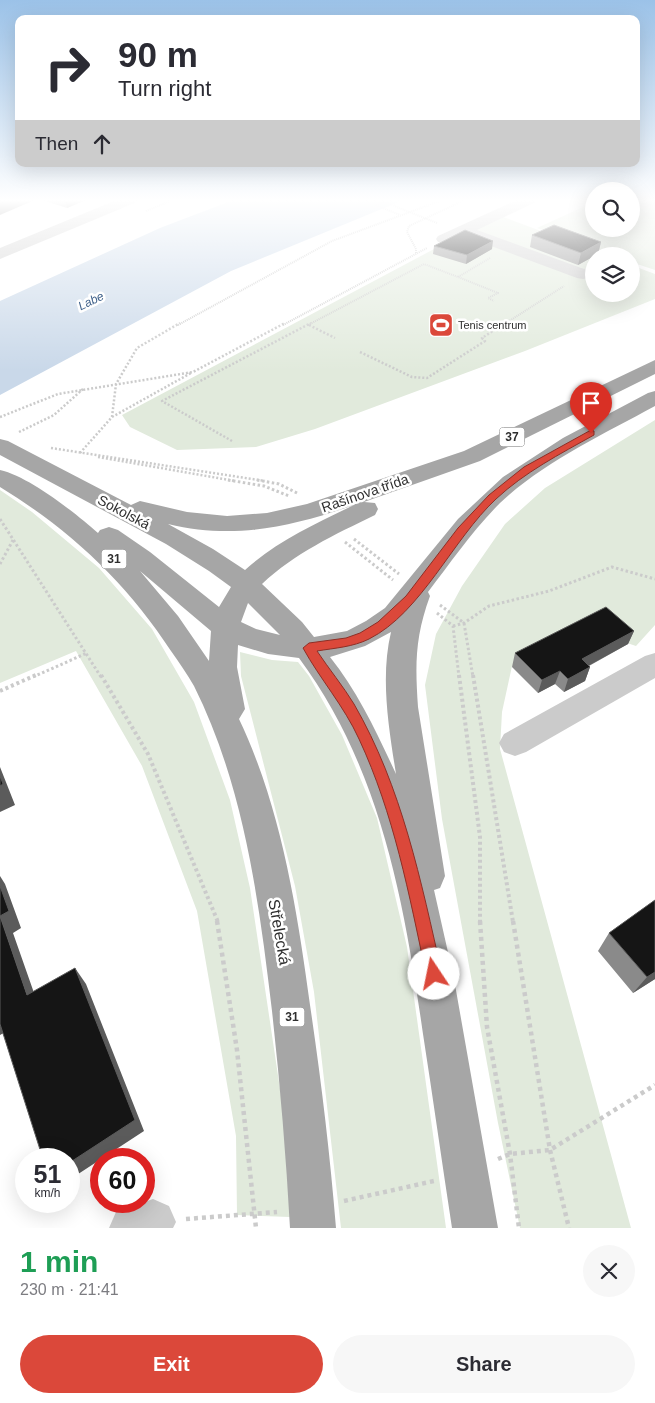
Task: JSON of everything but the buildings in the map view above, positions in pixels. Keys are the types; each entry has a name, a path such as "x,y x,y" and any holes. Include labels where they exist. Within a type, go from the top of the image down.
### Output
{"main road":[{"name":"Rašínova třída","path":"60,477 122,504 164,516 208,523 247,524 289,517 336,504 472,456 655,366"},
{"path":"10,483 88,523 115,540 148,564 224,626 261,642 292,648 309,648 347,642 364,636 382,625 410,598 418,573 492,498 527,469 655,397"},
{"name":"Sokolská","path":"9,439 60,477 197,552 245,584 309,648"},
{"path":"254,808 229,706 223,672 221,642 224,626 232,606 245,584 268,562 293,546 472,456"},
{"name":"Střelecká","path":"10,483 86,536 127,572 169,623 206,682 224,723 254,808 274,895 287,973 300,1078 312,1218"},
{"path":"418,573 418,593 404,633 402,692 426,860 437,991"},
{"path":"309,648 349,707 365,738 397,820 413,874 437,991 475,1228"}],"street":[{"path":"538,256 585,272"},
{"path":"515,743 655,664"}],"path":[{"path":"112,417 116,384 138,348 213,304 303,256"},
{"path":"80,453 112,417 412,256"},
{"path":"458,277 494,256"},
{"path":"232,442 162,401 424,264 498,293 488,298 494,301"},
{"path":"360,352 412,376 426,378 485,341 482,338 585,275"},
{"path":"309,324 335,338"},
{"path":"0,417 58,394 83,388 193,372"},
{"path":"9,439 54,417 83,388"},
{"path":"80,453 266,481 292,489 300,494"},
{"path":"80,453 264,486 291,497"},
{"path":"0,519 87,653 148,754 218,922 237,1050 256,1228"},
{"path":"348,534 418,573"},
{"path":"341,538 398,583"},
{"path":"0,564 13,540"},
{"path":"452,626 464,623 489,606 549,591 612,568 655,579"},
{"path":"440,605 464,623 550,1150 570,1228"},
{"path":"435,612 452,626 480,836 480,926 486,1027 510,1154 519,1228"},
{"path":"0,691 87,653"},
{"path":"142,1225 256,1214 312,1218 466,1174 510,1154 550,1150 655,1085"}],"shaded area":[{"name":"Tenis centrum","path":"420,256 585,256 585,302 640,302 640,268 655,274 655,299 525,351 315,429 256,447 177,450 130,427 122,415"},
{"path":"640,256 655,256 655,270 640,265"},
{"path":"655,420 655,625 636,646 585,629 512,666 502,712 500,749 631,1228 520,1228 498,1123 442,819 425,685 436,634 462,586 505,524 545,488"},
{"path":"0,490 32,512 99,568 152,629 194,702 230,800 250,888 283,1109 290,1217 237,1215 236,1136 197,911 142,766 76,651 0,683"},
{"path":"240,652 272,660 298,662 309,676 342,735 377,818 407,947 446,1228 341,1228 314,992 295,886 241,676"}],"water":[{"name":"Labe","path":"98,256 267,256 231,271 0,395 0,301"}],"place":[{"name":"Tenis centrum","path":"441,325"}],"route":[{"path":"434,974 413,874 381,775 349,707 309,648 347,642 364,636 382,625 410,598 462,530 492,498 527,469 591,433"}]}
